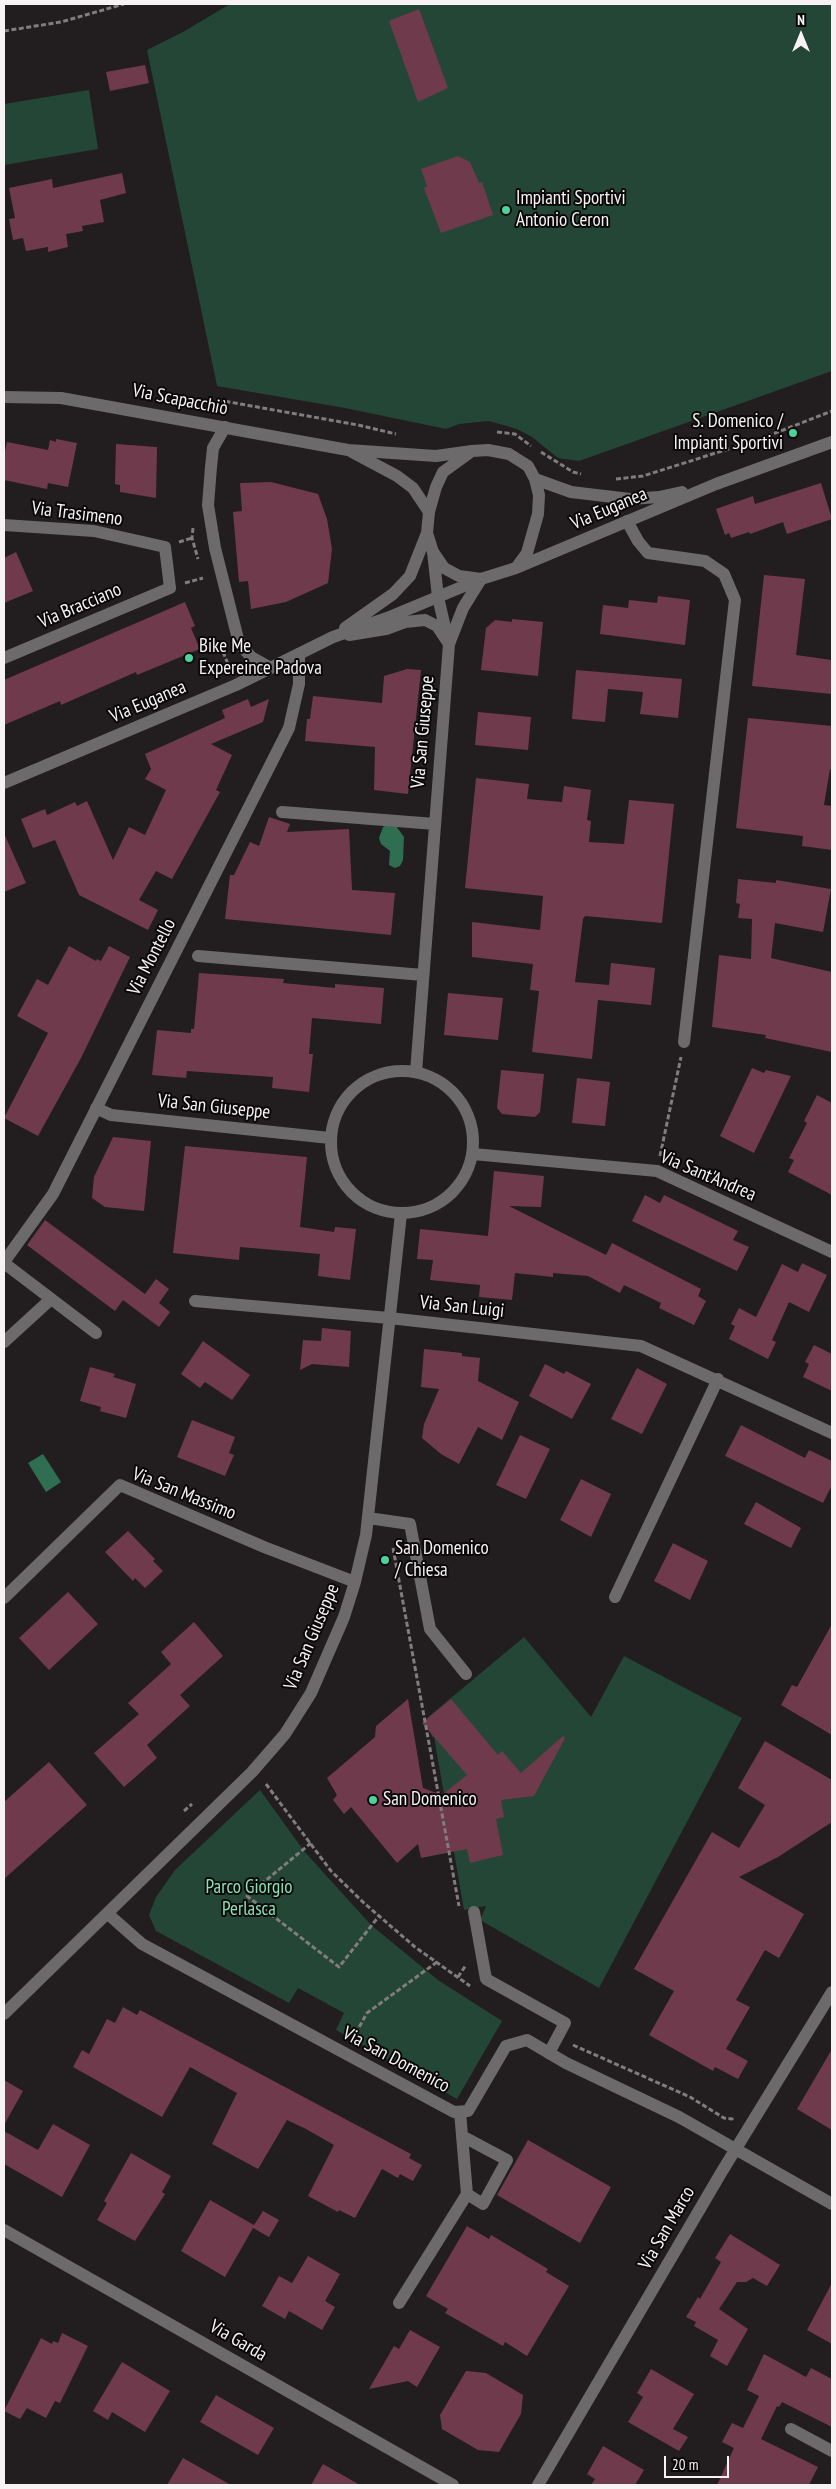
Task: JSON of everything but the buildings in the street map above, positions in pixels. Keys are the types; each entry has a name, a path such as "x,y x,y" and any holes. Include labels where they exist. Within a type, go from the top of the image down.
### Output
{"street":[{"name":"Via Scapacchiò","path":"4,397 61,398 348,450 436,456 472,451"},
{"path":"225,428 213,448 211,467 208,505 215,548 239,643 251,657 269,667"},
{"name":"Via Euganea","path":"4,783 236,684 332,637 482,579 516,568 716,484 832,442"},
{"name":"Via Scapacchiò","path":"348,450 403,480 413,488 429,512"},
{"name":"Via Euganea","path":"332,637 393,594 410,576 427,533 429,512 436,487 443,472 472,451 488,450 509,454 528,466 535,479 570,492 630,499 659,497 716,484"},
{"path":"516,568 527,553 538,514 539,495 535,479"},
{"path":"627,521 638,541 648,553 704,561 724,574 735,600 684,1042"},
{"name":"Via Trasimeno","path":"4,525 94,531 165,547 170,588"},
{"name":"Via Euganea","path":"427,533 433,552 444,568 459,576 482,579"},
{"name":"Via San Giuseppe","path":"433,552 438,597 449,644"},
{"name":"Via San Giuseppe","path":"416,1072 449,644 463,608 482,579"},
{"name":"Via Bracciano","path":"4,658 170,588"},
{"path":"332,637 386,630 414,620 425,620 437,626 449,644"},
{"name":"Via Montello","path":"96,1333 4,1263 53,1194 289,728 298,684 299,654"},
{"path":"282,812 434,824"},
{"path":"198,956 423,975"},
{"path":"392,1071 416,1072 437,1080 454,1093 467,1111 473,1132 473,1154 467,1174 456,1190 445,1199 421,1212 401,1214 378,1210 357,1199 342,1182 332,1161 330,1138 335,1114 349,1094 368,1078 392,1071"},
{"name":"Via San Giuseppe","path":"96,1108 111,1115 330,1138"},
{"name":"Via Sant'Andrea","path":"473,1154 657,1171 832,1252"},
{"name":"Via San Giuseppe","path":"4,2014 252,1772 285,1734 311,1694 330,1654 355,1582 368,1518 401,1214"},
{"path":"4,1342 51,1299"},
{"name":"Via San Luigi","path":"195,1301 389,1318 641,1346 832,1433"},
{"path":"615,1597 718,1380"},
{"name":"Via San Massimo","path":"4,1598 120,1485 264,1547 355,1582"},
{"path":"368,1518 410,1524 430,1629 466,1674"},
{"path":"474,1912 486,1979 565,2023 549,2053"},
{"name":"Via San Domenico","path":"108,1914 142,1944 454,2112 468,2111 506,2046 527,2040 549,2053 679,2117 832,2204"},
{"name":"Via San Marco","path":"538,2485 832,1992"},
{"path":"398,2303 467,2194 460,2112"},
{"path":"462,2136 507,2160 483,2204 467,2194"},
{"name":"Via Garda","path":"4,2230 453,2485"},
{"path":"790,2429 832,2451"}],"path":[{"path":"4,32 61,22 124,4"},
{"path":"218,400 349,423 404,436"},
{"path":"613,479 643,476 760,439 832,411"},
{"path":"490,432 515,434 573,472 585,475"},
{"path":"193,519 192,538 199,562"},
{"path":"201,570 205,587"},
{"path":"220,643 236,684"},
{"path":"657,1171 684,1042"},
{"path":"393,1548 460,1911"},
{"path":"266,1784 331,1871 379,1916 472,1987"},
{"path":"311,1843 247,1896 339,1967 379,1916"},
{"path":"458,1977 469,1960"},
{"path":"351,2040 367,2013 437,1962"},
{"path":"557,2038 690,2098 724,2118 732,2119 738,2114"}],"green space":[{"name":"Impianti Sportivi Antonio Ceron","path":"230,4 832,4 832,371 579,461 558,458 532,437 517,429 489,421 459,424 446,429 345,408 217,386 147,50 183,32"},
{"path":"89,90 98,149 4,165 4,104"},
{"path":"524,1637 591,1717 624,1656 742,1718 599,1988 480,1920 486,1906 464,1910 434,1737 432,1737 427,1718"},
{"name":"Parco Giorgio Perlasca","path":"260,1790 304,1851 371,1925 438,1980 502,2021 457,2099 336,2030 344,2013 298,1988 289,2003 156,1931 149,1915 156,1897 175,1870"}],"shaded area":[{"path":"390,824 396,826 404,837 403,860 400,866 395,868 389,865 390,851 381,844 379,838 383,827"},
{"path":"43,1454 61,1482 46,1492 28,1463"}],"place":[{"name":"Impianti Sportivi Antonio Ceron","path":"506,210"},
{"name":"S. Domenico / Impianti Sportivi","path":"793,433"},
{"name":"Bike Me Expereince Padova","path":"189,658"},
{"name":"San Domenico / Chiesa","path":"385,1560"},
{"name":"San Domenico","path":"373,1800"}]}
